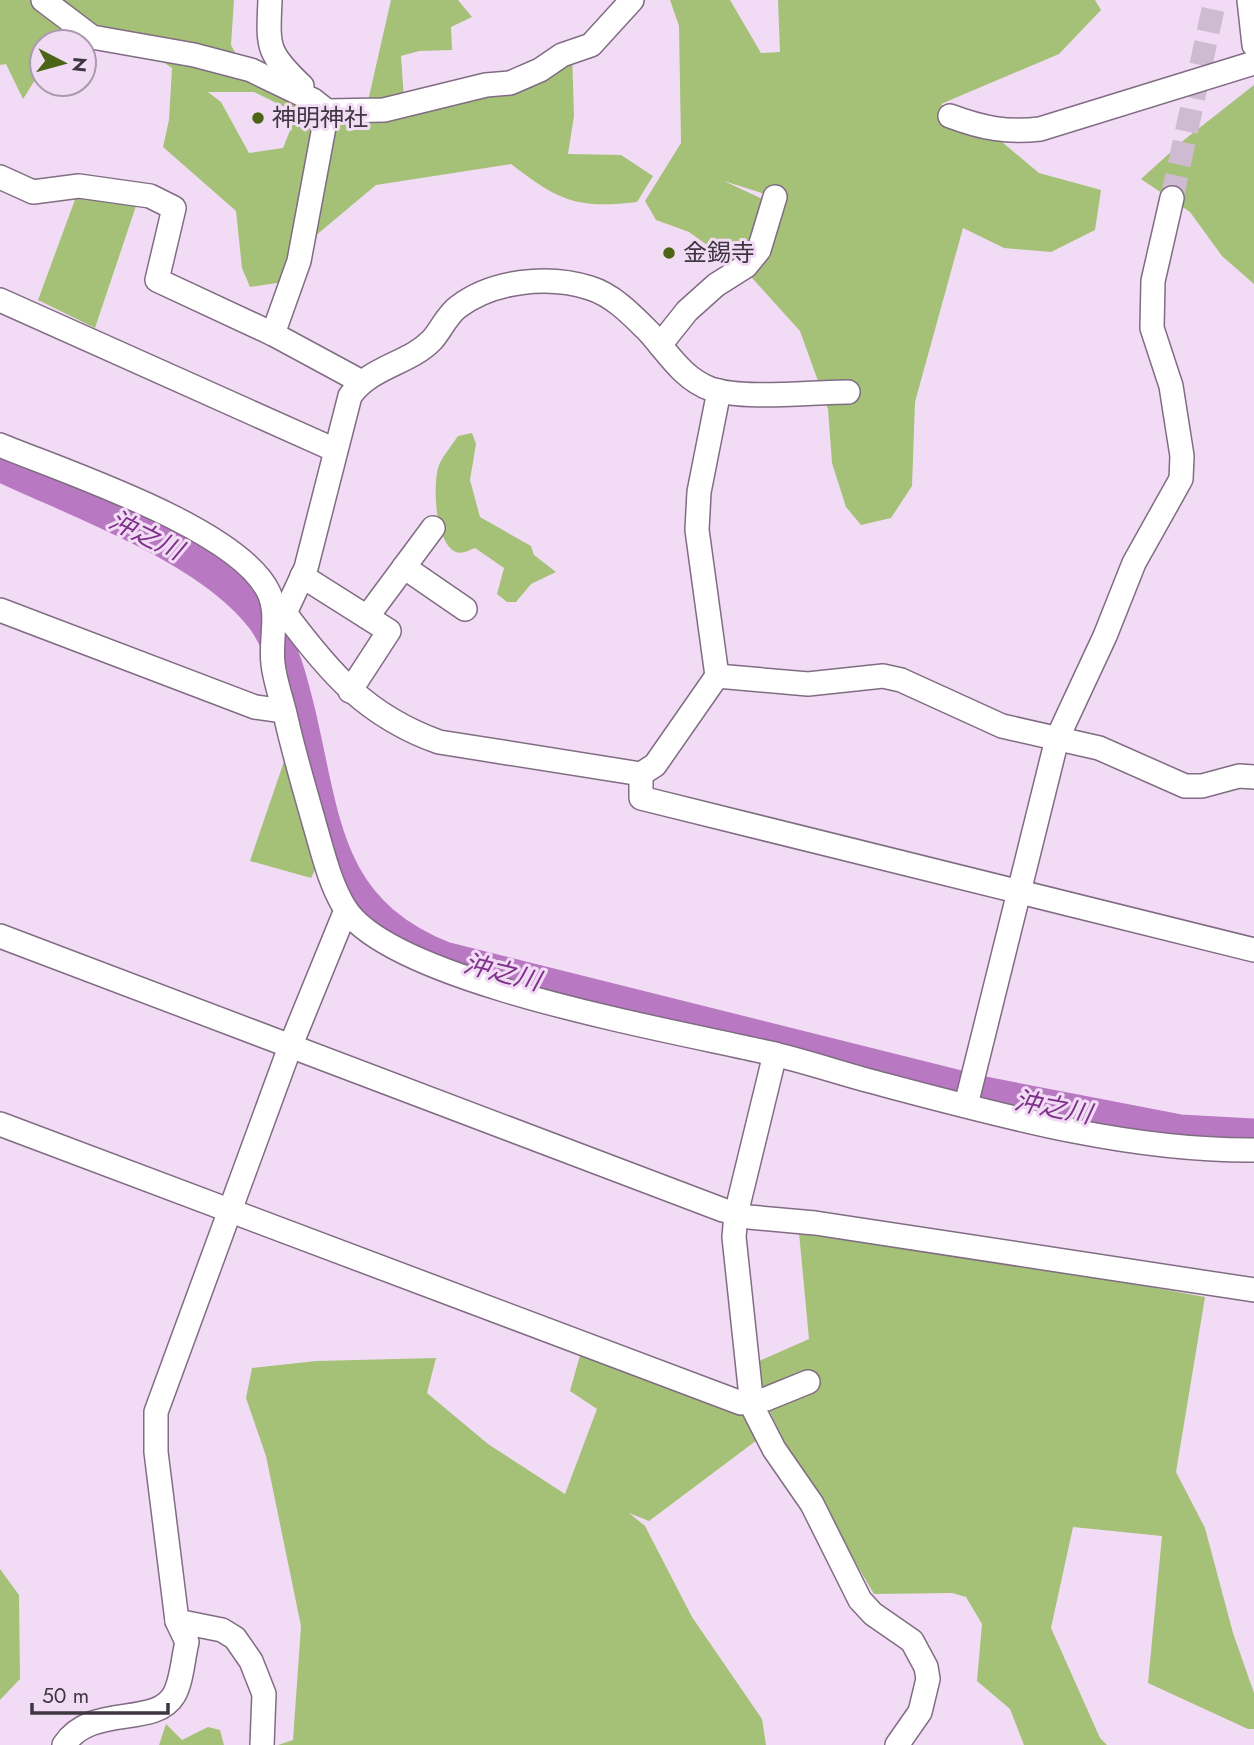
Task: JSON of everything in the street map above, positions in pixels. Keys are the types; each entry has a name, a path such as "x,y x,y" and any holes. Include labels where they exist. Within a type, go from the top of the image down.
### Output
{"street":[{"path":"43,0 92,37 194,55 251,70 320,106 384,110 486,85 510,83 540,70 562,55 591,45 632,0"},
{"path":"270,0 269,47 279,65 320,106"},
{"path":"1249,0 1254,45"},
{"path":"950,116 983,129 1014,132 1040,129 1254,62"},
{"path":"274,334 299,261 320,106"},
{"path":"0,177 33,191 79,186 150,196 174,208 158,280 274,334 360,382"},
{"path":"660,345 687,311 716,285 746,266 759,250 775,197"},
{"path":"966,1105 1057,739 1105,636 1134,562 1181,479 1182,456 1171,386 1152,328 1153,281 1172,198"},
{"path":"848,392 731,393 709,388 682,371 620,304 592,288 557,281 528,282 497,288 457,307 431,342 360,382 350,396 302,576 279,612 273,663 327,866 346,910 366,929 443,971 631,1023 775,1054 1041,1124 1138,1142 1200,1149 1254,1150"},
{"path":"0,300 335,450"},
{"path":"0,445 200,529 248,566 268,591 279,612 321,662 350,691 382,716 411,732 439,742 642,774 655,765 717,676 697,530 699,492 719,391"},
{"path":"367,617 433,528"},
{"path":"404,567 466,609"},
{"path":"302,576 388,631 350,691"},
{"path":"0,610 255,707 284,711"},
{"path":"717,676 808,684 883,676 901,680 1002,726 1099,748 1185,786 1202,786 1239,776 1254,777"},
{"path":"642,774 641,798 1254,950"},
{"path":"64,1745 73,1732 87,1723 162,1707 174,1695 187,1642 177,1621 156,1452 156,1412 290,1047 346,910"},
{"path":"0,936 736,1214 1254,1290"},
{"path":"775,1054 736,1214 734,1237 752,1402 774,1450 825,1527 846,1577 860,1600 873,1614 912,1641 921,1655 928,1679 920,1712 897,1745"},
{"path":"0,1124 741,1403 752,1402 808,1382"},
{"path":"177,1621 222,1630 235,1638 251,1661 264,1694 262,1745"}],"green space":[{"path":"0,0 234,0 231,45 247,74 298,103 301,109 311,96 342,109 407,107 572,52 574,116 568,154 621,155 653,176 637,202 616,204 583,203 569,199 542,187 511,164 376,185 314,237 297,280 250,287 242,268 236,211 163,147 169,120 172,68 139,46 73,20 68,28 28,28 28,91 23,99 6,64 0,65","holes":["208,92 254,92 297,113 283,148 249,153 221,102"]},
{"path":"391,0 458,0 472,17 451,27 452,50 419,51 401,56 404,99 368,101"},
{"path":"670,0 730,0 761,53 780,52 778,0 1095,0 1101,10 1059,54 941,104 1002,142 1039,173 1101,190 1095,230 1051,252 1004,248 963,228 915,402 912,486 891,518 861,525 846,507 832,463 828,409 800,331 743,268 760,255 769,238 774,197 724,181 769,202 759,250 735,265 689,232 656,220 645,201 681,143 679,26"},
{"path":"1254,85 1254,284 1222,256 1190,212 1141,179 1184,140"},
{"path":"76,197 136,206 95,328 38,300"},
{"path":"472,433 476,444 470,480 480,517 531,546 534,555 556,572 531,584 516,602 507,602 497,594 504,568 475,548 461,553 454,551 448,545 439,525 436,500 438,468 458,436"},
{"path":"291,741 317,866 311,878 250,861"},
{"path":"798,1222 1205,1297 1176,1472 1205,1528 1233,1633 1254,1693 1254,1729 1248,1729 1148,1683 1162,1536 1073,1527 1051,1628 1100,1738 1107,1745 1024,1745 1010,1709 977,1681 982,1624 966,1597 952,1593 874,1594 784,1441 748,1366 809,1339"},
{"path":"582,1348 735,1408 752,1421 761,1437 649,1521 629,1513 645,1526 692,1617 762,1719 766,1745 278,1745 293,1740 301,1626 266,1456 246,1398 252,1368 316,1361 436,1358 427,1393 488,1444 565,1494 597,1409 570,1391"},
{"path":"0,1569 19,1595 20,1679 0,1700"},
{"path":"166,1724 182,1740 208,1727 220,1730 224,1745 159,1745"}],"waterway":[{"name":"沖之川","path":"0,465 178,549 211,570 240,594 263,619 276,641 289,676 325,826 337,859 353,888 375,915 405,938 444,958 984,1093 1180,1131 1254,1135"}],"tunnel":[{"path":"1172,198 1215,0"}],"place":[{"name":"神明神社","path":"258,118"},
{"name":"金錫寺","path":"669,253"}]}
